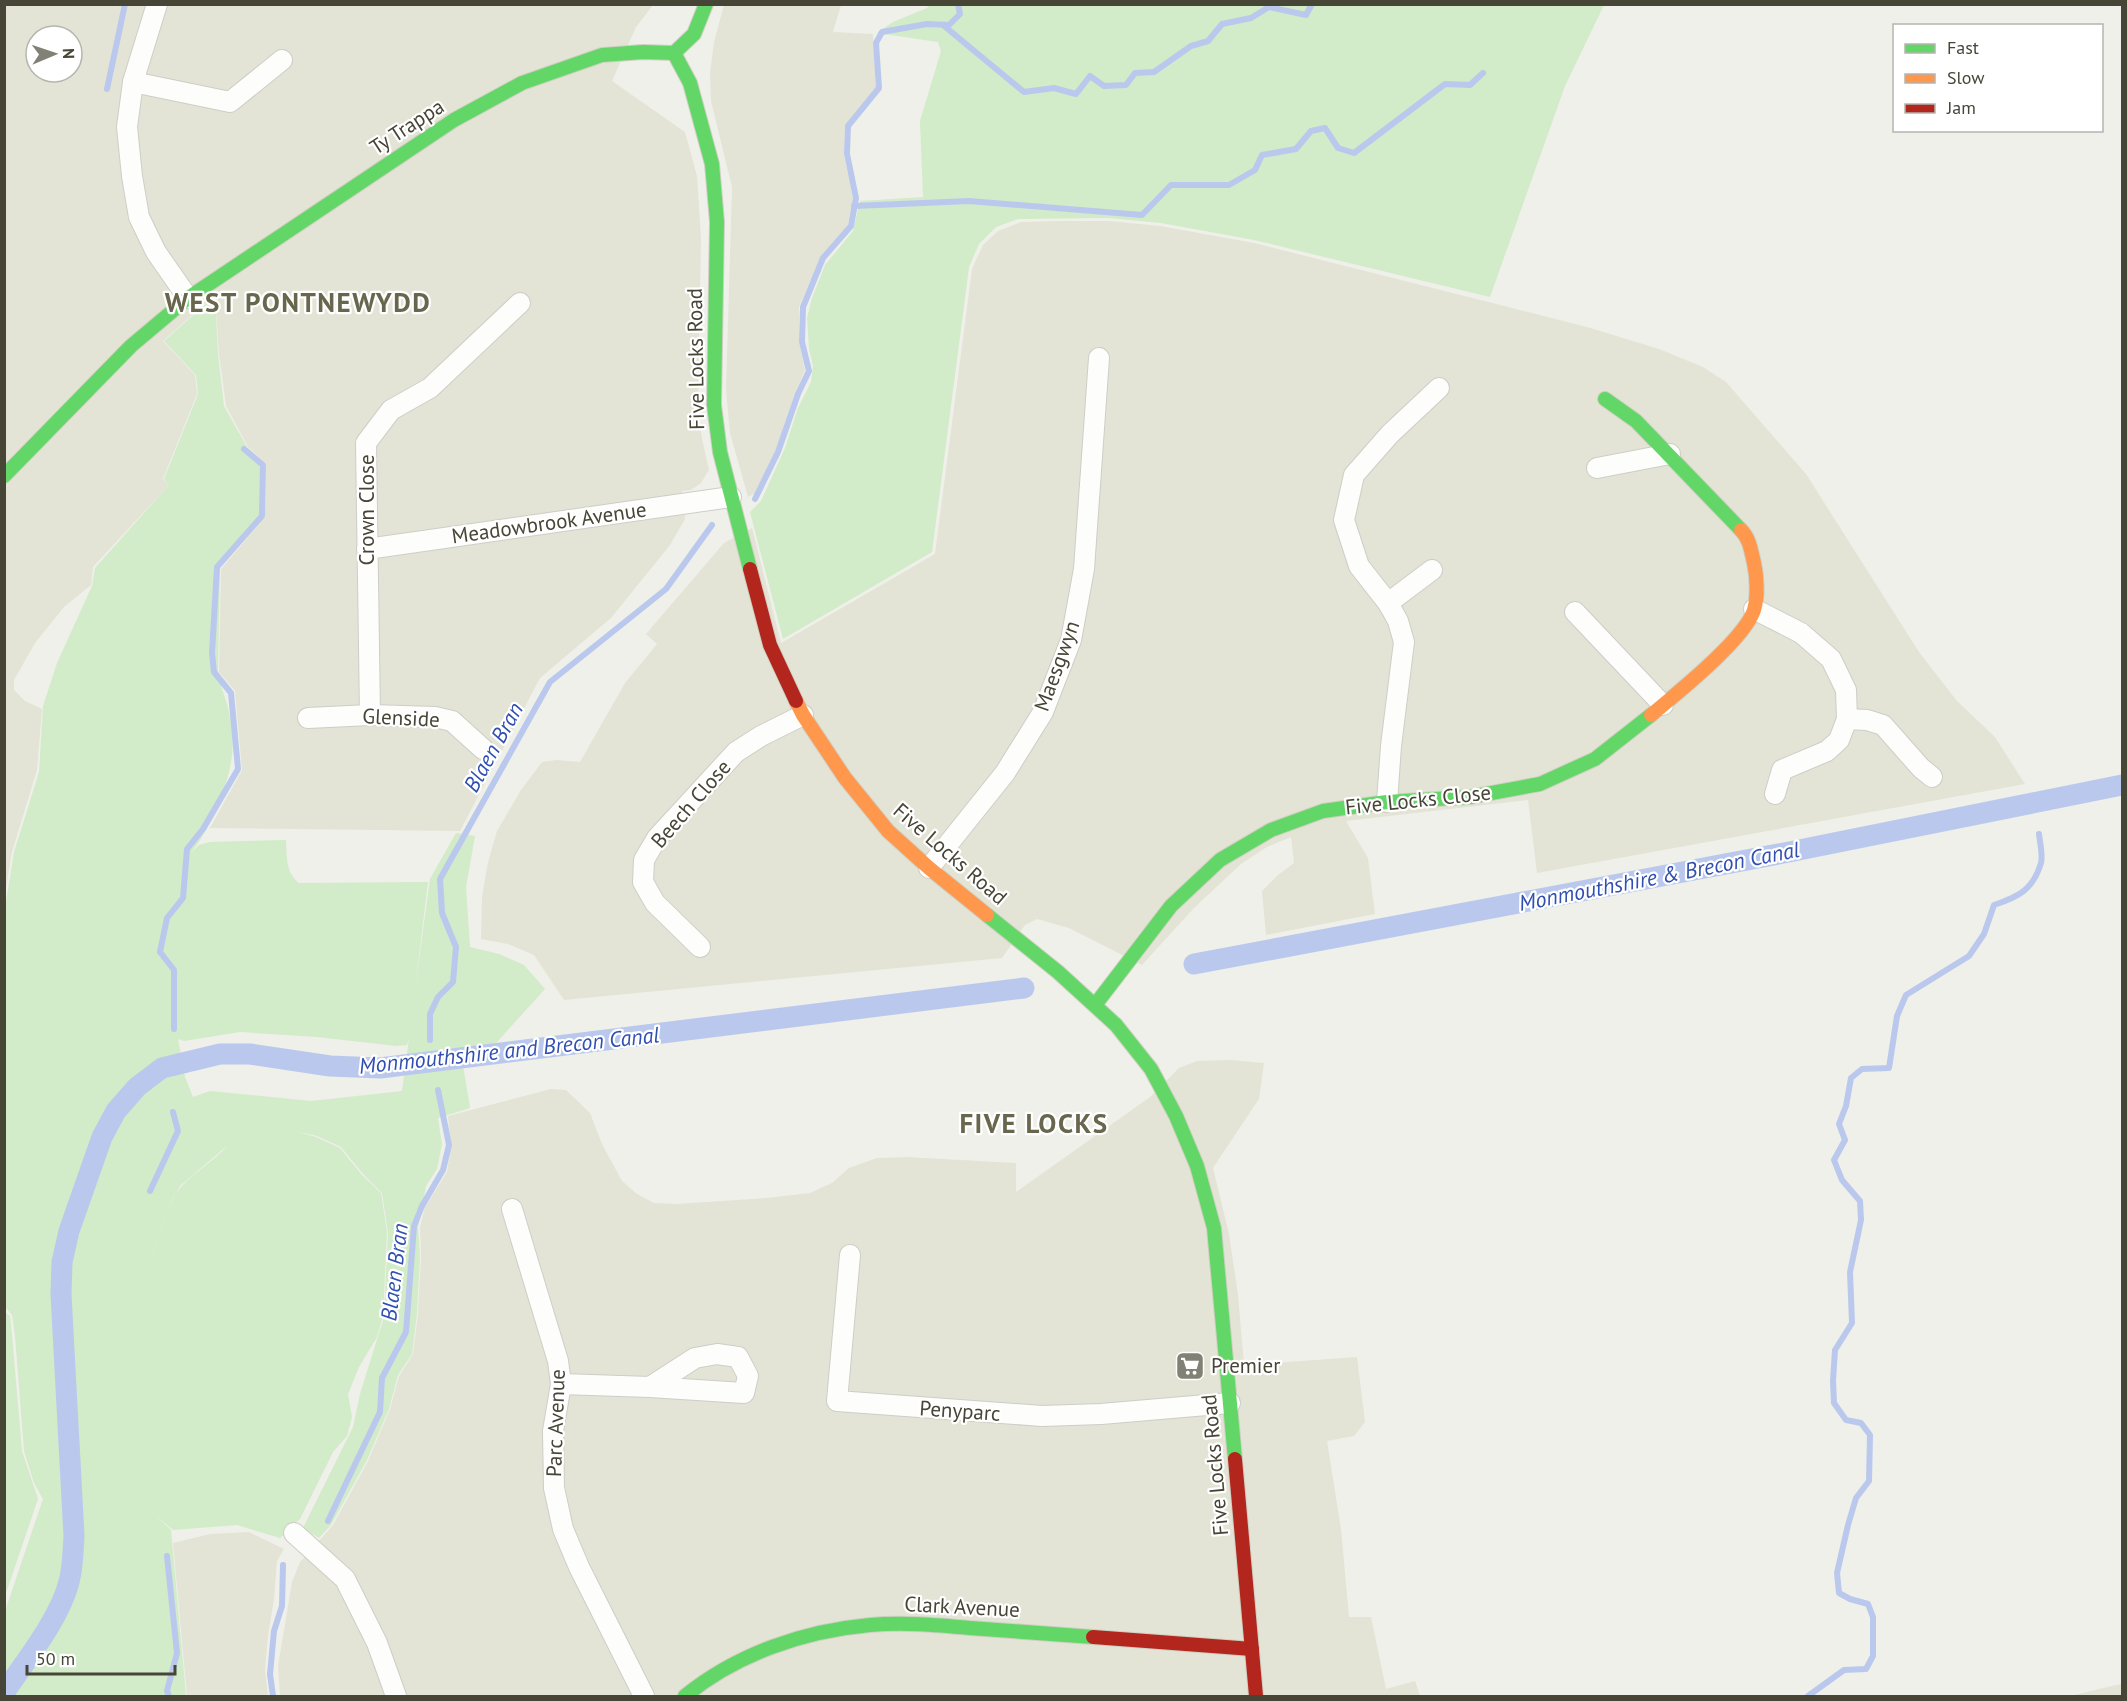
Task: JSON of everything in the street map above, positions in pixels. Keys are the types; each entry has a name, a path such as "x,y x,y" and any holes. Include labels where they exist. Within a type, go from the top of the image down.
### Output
{"street":[{"path":"157,4 133,82 127,127 139,217 156,252 188,298"},
{"path":"674,53 694,34 706,4"},
{"name":"Ty Trappa","path":"4,476 131,346 188,298 454,120 522,83 602,55 643,52 674,53"},
{"name":"Five Locks Road","path":"674,53 690,83 712,164 717,222 714,405 720,452 730,497 770,645 803,715 852,787 888,831 929,868 1058,972 1116,1025 1151,1069 1176,1116 1197,1166 1214,1228 1256,1696"},
{"path":"133,82 230,102 282,60"},
{"name":"Crown Close","path":"370,715 366,443 391,410 430,388 520,303"},
{"name":"Maesgwyn","path":"929,868 1005,772 1043,711 1071,640 1084,569 1099,357"},
{"path":"1388,802 1391,747 1404,642 1398,621 1388,603 1359,566 1344,520 1354,475 1390,434 1439,388"},
{"name":"Five Locks Close","path":"1095,1005 1171,906 1220,860 1271,830 1323,811 1388,802 1470,797 1540,784 1595,759 1663,705 1743,630 1754,609 1756,573 1748,537 1636,421 1605,399"},
{"path":"1597,468 1670,454"},
{"name":"Meadowbrook Avenue","path":"367,549 730,497"},
{"path":"1388,603 1432,570"},
{"path":"1754,609 1801,633 1831,659 1846,690 1847,719 1839,740 1827,751 1782,770 1775,794"},
{"path":"1575,612 1663,705"},
{"name":"Glenside","path":"308,718 370,715 435,717 452,722 483,749"},
{"name":"Beech Close","path":"700,947 655,903 643,882 644,860 657,838 736,752 761,736 803,715"},
{"path":"1847,719 1867,720 1883,725 1921,768 1932,777"},
{"name":"Parc Avenue","path":"512,1209 558,1361 561,1384 553,1431 554,1488 563,1529 579,1567 644,1696"},
{"name":"Penyparc","path":"850,1255 837,1401 1042,1416 1101,1414 1230,1403"},
{"path":"561,1384 650,1387"},
{"path":"294,1533 345,1579 377,1643 396,1696"},
{"name":"Clark Avenue","path":"685,1696 705,1680 750,1655 798,1638 870,1625 935,1625 1252,1649"}],"shaded area":[{"path":"5,5 653,5 636,27 612,81 685,132 697,176 701,239 698,409 709,470 701,483 691,490 682,491 685,519 670,545 611,618 540,678 460,831 210,828 242,770 235,691 219,672 221,569 265,517 266,464 248,447 226,406 219,354 215,295 163,341 195,375 197,394 163,479 169,485 93,567 91,585 64,607 35,643 14,680 14,690 25,701 42,709 37,770 12,852 5,894"},
{"path":"724,5 841,5 833,32 873,34 876,87 865,104 845,125 844,156 853,198 848,225 821,257 799,307 799,342 805,370 776,450 755,493 748,497 730,433 726,390 732,187 711,101 710,73 714,42"},
{"path":"1110,221 1160,226 1254,243 1587,327 1659,349 1703,367 1726,382 1806,474 1919,652 1957,701 1995,737 2025,784 1537,873 1528,800 1346,821 1368,858 1375,914 1266,935 1262,891 1294,863 1291,837 1267,847 1241,864 1194,908 1142,965 1069,928 1037,919 1025,925 1002,958 564,1000 534,955 508,944 481,939 482,897 488,862 497,831 521,790 542,762 557,760 580,762 625,683 657,644 646,634 724,543 752,528 781,643 935,554 972,269 983,245 998,231 1021,222"},
{"path":"1231,1060 1264,1063 1259,1099 1213,1168 1229,1234 1238,1295 1244,1365 1357,1357 1365,1422 1354,1436 1327,1441 1341,1529 1349,1617 1371,1617 1386,1689 1415,1681 1420,1696 280,1696 278,1666 292,1582 300,1562 333,1525 368,1461 390,1409 399,1376 413,1354 418,1313 420,1227 425,1207 447,1172 451,1147 448,1116 551,1089 566,1090 590,1113 602,1144 622,1181 637,1194 654,1203 676,1204 810,1193 832,1183 849,1168 877,1158 907,1157 1016,1163 1016,1192 1150,1097 1179,1068 1197,1061"},
{"path":"249,1532 284,1549 277,1561 268,1636 265,1670 268,1696 187,1696 173,1543 210,1534"},
{"path":"2122,1684 2122,1696 2070,1696 2116,1685"}],"green space":[{"path":"930,4 1604,5 1565,86 1490,297 1254,240 1161,223 1108,218 1018,219 996,227 979,244 969,267 932,552 783,639 750,512 761,501 785,448 798,408 811,382 813,366 809,349 807,318 812,298 825,265 853,231 860,201 923,197 920,121 941,51 938,42 877,33 893,22 927,8"},
{"path":"215,296 224,406 247,447 265,464 264,517 220,568 218,672 230,719 232,755 227,780 217,806 205,832 191,853 199,845 210,842 286,840 289,869 299,883 428,882 415,989 430,879 456,833 475,836 466,887 470,947 499,954 524,965 545,989 496,1043 461,1053 470,1108 438,1118 442,1144 437,1169 426,1186 418,1227 420,1256 412,1354 398,1375 389,1409 367,1460 331,1525 319,1538 303,1528 353,1427 360,1394 384,1317 388,1233 382,1193 341,1147 317,1136 294,1131 316,1137 340,1148 362,1175 381,1193 387,1232 383,1316 377,1337 359,1367 348,1394 352,1417 347,1436 333,1452 300,1519 280,1538 237,1525 173,1530 155,1515 171,1530 186,1696 5,1696 5,1611 43,1499 34,1483 24,1451 15,1336 12,1315 5,1307 5,908 14,852 39,772 43,706 57,663 92,586 95,568 169,485 164,479 198,394 196,375 164,341","holes":["240,1032 317,1037 397,1046 407,1045 409,1038 402,1091 311,1101 210,1091 193,1097 185,1077 178,1039 184,1041","227,1146 176,1193 180,1186"]},
{"path":"4,1311 10,1316 22,1451 38,1499 5,1596"}],"waterway":[{"path":"107,89 125,4"},
{"name":"Blaen Bran","path":"755,499 778,452 798,394 809,371 802,342 803,307 823,258 851,226 856,198 847,154 848,126 879,88 876,43 882,32 927,24 949,25 960,14 958,4"},
{"path":"943,25 1024,92 1054,88 1076,94 1090,76 1104,86 1126,85 1135,73 1154,72 1191,46 1208,41 1222,24 1251,18 1269,7 1306,15 1312,4"},
{"path":"854,206 969,201 1142,215 1171,185 1229,185 1255,170 1262,155 1296,149 1311,131 1325,128 1338,148 1354,153 1445,84 1470,85 1483,73"},
{"path":"174,1029 174,970 160,952 167,918 183,898 187,849 203,829 238,769 231,693 214,672 212,653 217,567 262,516 263,465 244,449"},
{"name":"Blaen Bran","path":"430,1040 430,1014 438,997 453,982 456,947 442,913 440,879 550,682 666,589 712,525"},
{"name":"Monmouthshire & Brecon Canal","path":"1194,964 1789,852 2122,785"},
{"path":"1808,1696 1844,1670 1866,1669 1873,1656 1873,1617 1868,1604 1839,1593 1837,1573 1856,1498 1869,1481 1870,1435 1861,1423 1846,1420 1834,1403 1833,1381 1835,1350 1852,1323 1850,1272 1861,1220 1860,1201 1842,1180 1834,1160 1845,1140 1839,1124 1846,1106 1851,1078 1862,1069 1889,1068 1897,1016 1906,995 1969,956 1984,934 1994,905 2017,895 2034,880 2041,863 2039,834"},
{"name":"Monmouthshire and Brecon Canal","path":"4,1693 58,1611 71,1571 74,1536 61,1294 62,1262 69,1231 102,1137 116,1111 137,1087 162,1068 220,1054 250,1054 330,1066 380,1068 1024,988"},
{"name":"Blaen Bran","path":"328,1521 380,1412 382,1378 406,1332 414,1226 422,1206 443,1170 449,1145 438,1090"},
{"path":"150,1191 178,1131 173,1112"},
{"path":"167,1556 177,1653 167,1691 169,1696"},
{"name":"Blaen Bran","path":"273,1696 270,1674 274,1631 282,1606 283,1565"}],"traffic: fast":[{"path":"674,53 694,34 706,4"},
{"path":"4,476 131,346 188,298 454,120 522,83 602,55 643,52 674,53"},
{"path":"674,53 690,83 712,164 717,222 714,405 720,452 750,569"},
{"path":"1605,399 1636,421 1741,530"},
{"path":"1095,1005 1171,906 1220,860 1271,830 1323,811 1387,802 1470,797 1540,784 1595,759 1651,715"},
{"path":"987,915 1058,972 1116,1025 1151,1069 1176,1116 1197,1166 1214,1228 1235,1459"},
{"path":"685,1696 726,1668 772,1647 845,1628 882,1624 920,1624 1093,1637"}],"traffic: slow":[{"path":"1651,715 1738,636 1754,610 1757,593 1755,568 1748,541 1741,530"},
{"path":"796,701 845,778 888,831 987,915"}],"traffic: jam":[{"path":"750,569 770,645 796,701"},
{"path":"1235,1459 1256,1696"},
{"path":"1093,1637 1252,1649"}],"place":[{"name":"Premier","path":"1190,1366"}],"district":[{"name":"WEST PONTNEWYDD","path":"298,303"},
{"name":"FIVE LOCKS","path":"1034,1124"}]}
